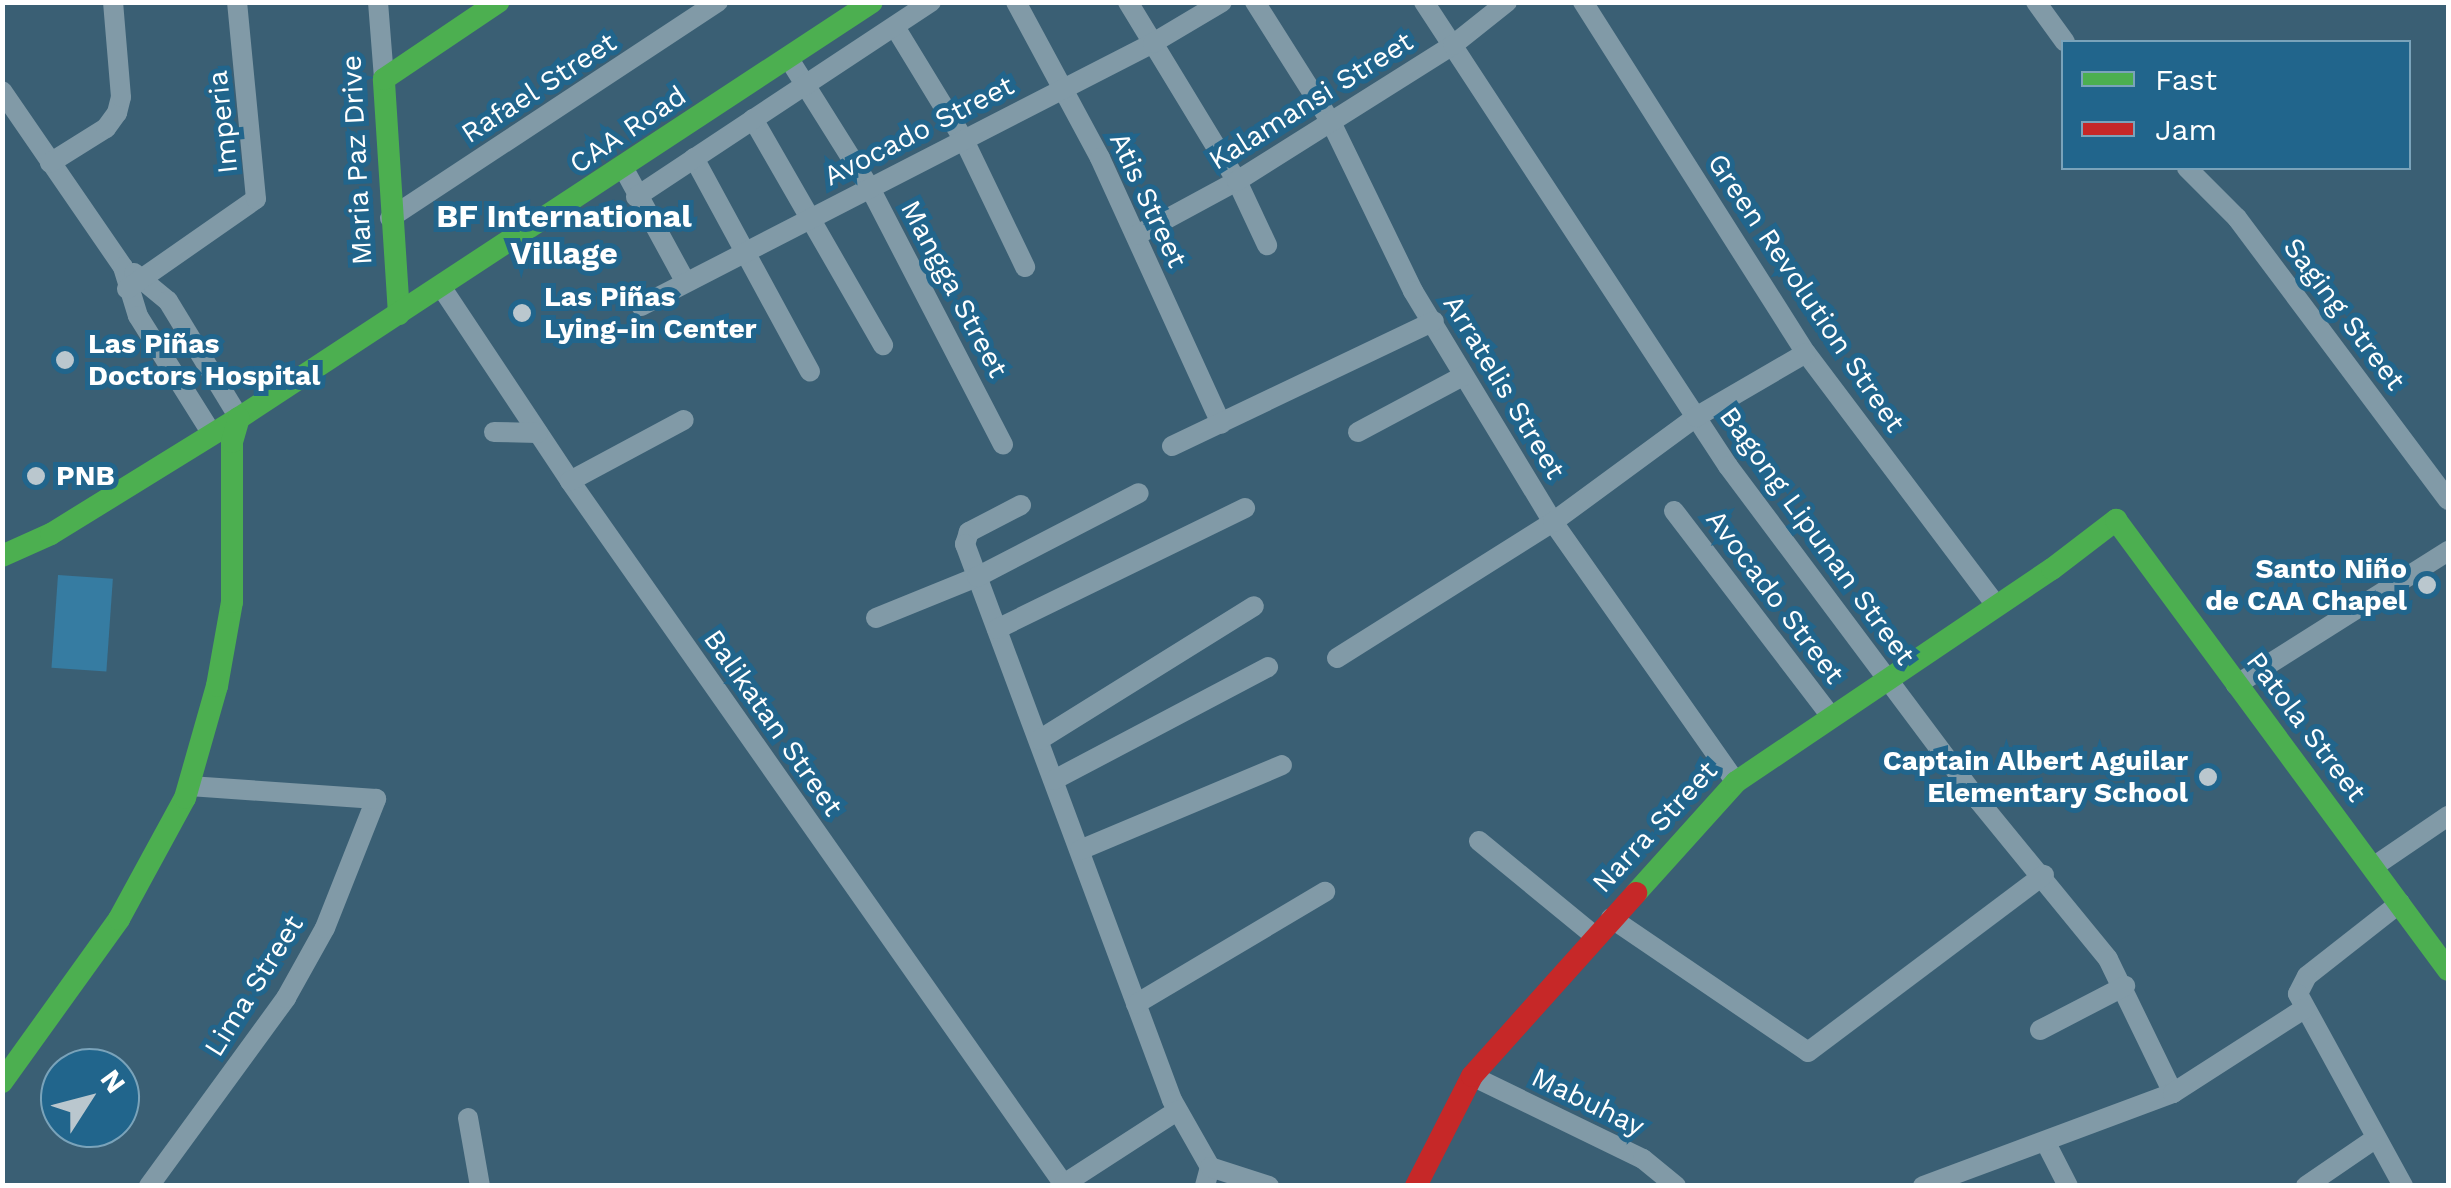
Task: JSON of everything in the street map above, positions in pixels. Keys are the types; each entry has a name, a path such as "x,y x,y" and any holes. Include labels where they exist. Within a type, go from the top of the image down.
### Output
{"street":[{"path":"50,163 106,128 117,113 121,98 112,2"},
{"name":"Imperia","path":"131,278 256,199 236,2"},
{"name":"Maria Paz Drive","path":"378,2 390,218 400,314"},
{"path":"384,79 498,2"},
{"name":"Rafael Street","path":"390,218 718,2"},
{"name":"CAA Road","path":"239,418 624,169 872,2"},
{"path":"636,197 931,2"},
{"name":"Atis Street","path":"1016,2 1137,235 1187,357 1221,424"},
{"path":"1128,2 1237,180 1267,245"},
{"name":"Avocado Street","path":"641,306 1153,43 1222,2"},
{"name":"Arratelis Street","path":"1255,2 1330,122 1413,291 1553,522 1736,782"},
{"name":"Bagong Lipunan Street","path":"1424,2 1776,533 1978,800 2044,875 2126,986 2173,1093"},
{"name":"Kalamansi Street","path":"1137,235 1237,180 1453,45 1508,2"},
{"name":"Green Revolution Street","path":"1583,2 1806,353 1996,605"},
{"path":"2036,2 2064,40"},
{"path":"896,26 964,140 1025,267"},
{"name":"Mangga Street","path":"789,59 870,188 1003,445"},
{"path":"2,91 131,278 162,351 222,438 232,602 217,686 189,786 172,828 119,919 2,1082"},
{"path":"752,118 883,345"},
{"path":"694,158 810,372"},
{"path":"624,169 685,281"},
{"name":"Saging Street","path":"2189,170 2237,218 2448,500"},
{"path":"2,556 51,534 222,438 239,418 168,301 131,278"},
{"name":"Balikatan Street","path":"442,288 570,481 1064,1185"},
{"path":"1172,446 1434,322"},
{"path":"162,351 189,334"},
{"path":"1337,658 1553,522 1696,417 1806,353"},
{"path":"1358,432 1463,376"},
{"path":"570,481 684,420"},
{"path":"494,432 538,432"},
{"path":"876,618 978,577 1139,493"},
{"path":"1021,505 969,532 965,544 1177,1112 1207,1176 1269,1186"},
{"path":"997,629 1245,508"},
{"name":"Avocado Street","path":"1674,511 1831,716"},
{"name":"Narra Street","path":"1416,1186 1472,1076 1736,782 1889,681 2116,520"},
{"name":"Patola Street","path":"2116,520 2448,970"},
{"path":"2236,685 2448,550"},
{"path":"1039,740 1254,606"},
{"path":"1054,780 1268,666"},
{"path":"1080,850 1282,766"},
{"name":"Lima Street","path":"149,1186 286,998 325,928 376,799 189,786"},
{"path":"2373,867 2446,824"},
{"path":"1479,841 1596,937"},
{"path":"1611,918 1808,1052 2044,875"},
{"path":"1136,1004 1325,892"},
{"path":"2400,903 2307,976 2298,994 2401,1184"},
{"path":"2040,1030 2126,986"},
{"path":"1923,1186 1951,1181 2173,1093 2304,1010"},
{"name":"Mabuhay","path":"1472,1076 1642,1159 1676,1186"},
{"path":"1064,1185 1177,1112"},
{"path":"468,1118 480,1186"},
{"path":"2306,1186 2376,1138"},
{"path":"2046,1143 2068,1186"}],"shaded area":[{"path":"58,575 113,579 106,672 52,668"}],"traffic: fast":[{"path":"399,314 384,79 498,2"},
{"path":"2,556 51,534 239,418 872,2"},
{"path":"2,1082 119,919 185,798 217,686 232,602 232,442 239,418"},
{"path":"1636,893 1736,782 2052,569 2116,520 2448,970"}],"traffic: jam":[{"path":"1416,1186 1472,1076 1636,893"}],"place":[{"name":"Las Piñas Lying-in Center","path":"522,313"},
{"name":"Las Piñas Doctors Hospital","path":"65,360"},
{"name":"PNB","path":"36,476"},
{"name":"Santo Niño de CAA Chapel","path":"2427,585"},
{"name":"Captain Albert Aguilar Elementary School","path":"2208,777"}],"district":[{"name":"BF International Village","path":"564,236"}]}
